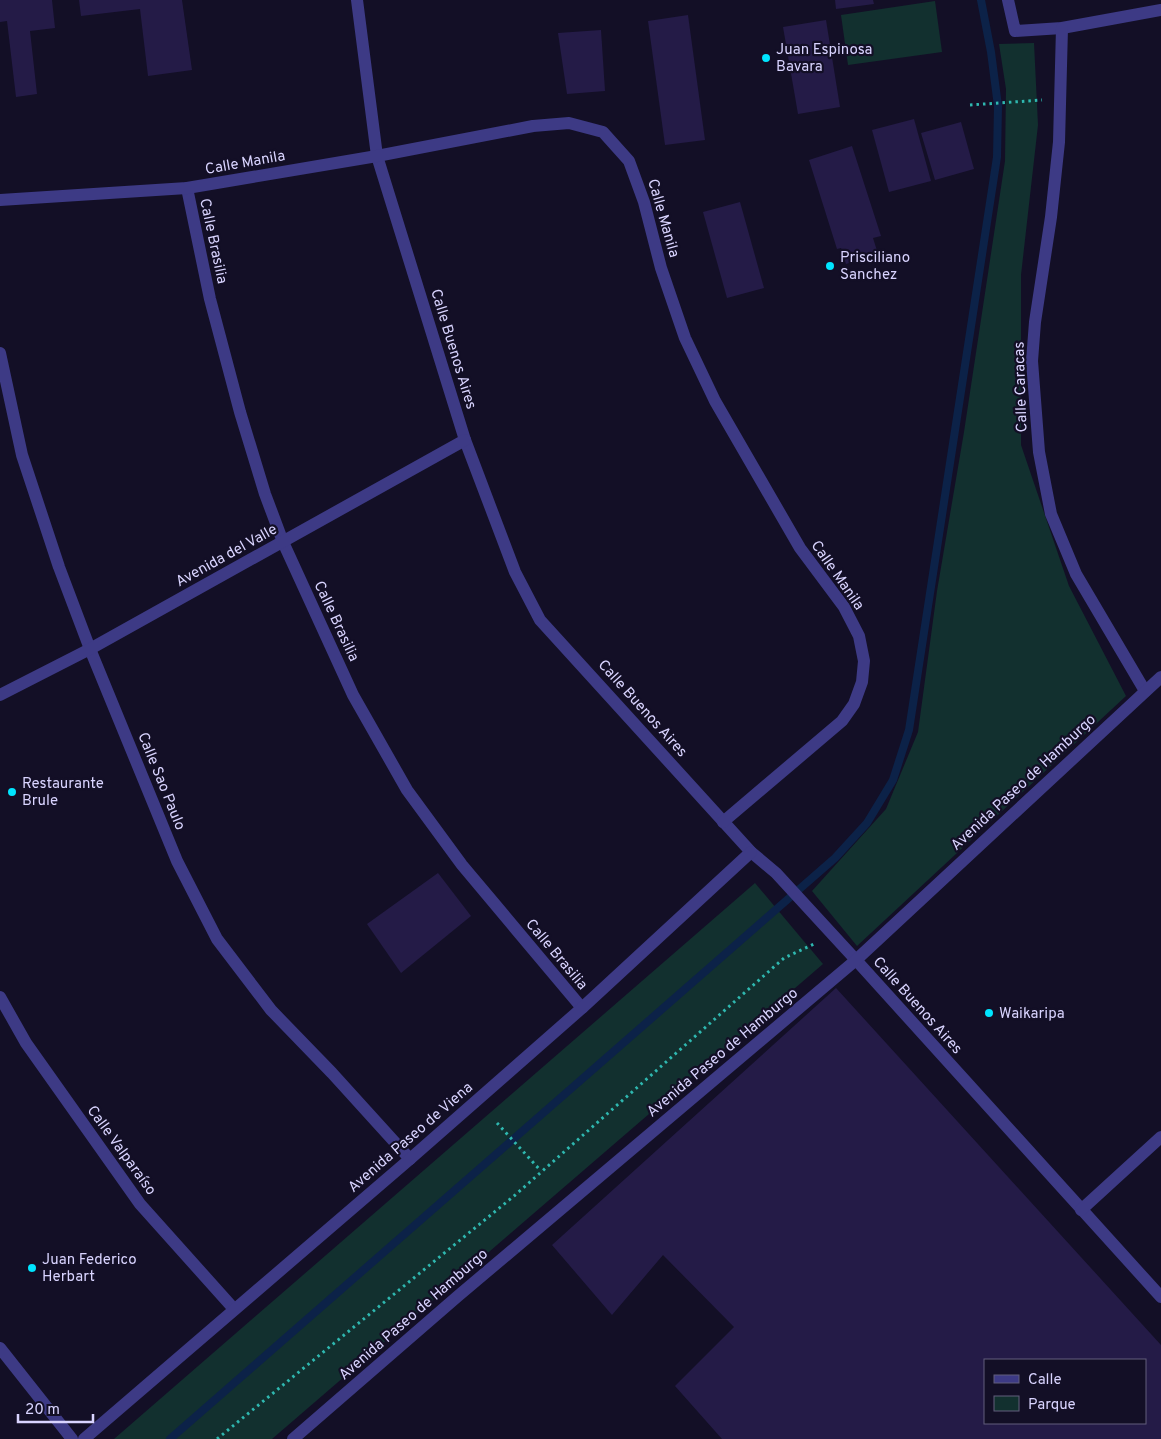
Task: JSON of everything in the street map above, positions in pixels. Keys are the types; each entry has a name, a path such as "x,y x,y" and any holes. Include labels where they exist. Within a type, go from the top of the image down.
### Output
{"street":[{"name":"Calle Buenos Aires","path":"357,0 377,156 466,440 515,572 540,620 750,852 776,873 856,960 1161,1297"},
{"path":"1008,0 1015,32 1062,28 1161,10"},
{"name":"Calle Caracas","path":"1062,28 1060,142 1034,332 1032,361 1038,452 1051,514 1076,574 1145,691"},
{"name":"Calle Manila","path":"0,200 187,188 377,156 533,126 569,123 603,132 629,161 644,202 661,268 685,338 716,401 800,548 844,607 859,636 864,661 862,682 854,704 842,721 723,822"},
{"name":"Calle Brasilia","path":"187,188 212,309 265,494 282,542 353,695 407,790 462,865 582,1008"},
{"name":"Calle Sao Paulo","path":"0,353 22,455 59,567 90,650 177,861 217,939 271,1010 410,1158"},
{"name":"Avenida del Valle","path":"0,695 90,650 466,440"},
{"name":"Avenida Paseo de Hamburgo","path":"293,1439 458,1296 856,960 1161,677"},
{"name":"Avenida Paseo de Viena","path":"84,1439 582,1008 750,852"},
{"name":"Calle Valparaíso","path":"0,997 26,1043 140,1204 234,1309"},
{"path":"1081,1210 1161,1137"},
{"path":"0,1348 72,1439"}],"path":[{"path":"970,105 1060,98"},
{"path":"217,1439 514,1196 784,958 832,935"},
{"path":"497,1123 541,1172"}],"green space":[{"path":"935,1 942,52 848,65 841,15"},
{"path":"1034,43 1038,125 1021,275 1021,445 1069,586 1126,696 857,946 812,891 886,809 918,732 937,591 964,432 1005,161 1006,89 999,44"},
{"path":"755,883 823,964 272,1439 114,1439"}],"building":[{"path":"0,0 52,0 55,28 30,31 37,94 16,97 7,21 0,22"},
{"path":"79,0 182,0 192,70 148,76 140,9 81,16"},
{"path":"835,0 873,0 874,4 836,9"},
{"path":"688,15 705,140 665,145 648,21"},
{"path":"826,20 840,107 798,114 783,27"},
{"path":"601,30 605,91 567,94 558,33"},
{"path":"914,119 931,181 889,192 872,130"},
{"path":"961,122 974,169 935,180 921,133"},
{"path":"852,146 881,236 873,238 878,254 846,264 841,248 837,249 809,160"},
{"path":"740,202 764,288 727,298 703,212"},
{"path":"438,873 471,916 401,973 367,924"},
{"path":"836,988 1161,1345 1161,1439 722,1439 675,1386 734,1327 663,1255 612,1315 552,1245"}],"waterway":[{"path":"170,1439 835,858 867,823 893,780 909,730 997,157 998,106 991,52 981,0"}],"place":[{"name":"Juan Espinosa Bavara","path":"766,58"},
{"name":"Prisciliano Sanchez","path":"830,266"},
{"name":"Restaurante Brule","path":"12,792"},
{"name":"Waikaripa","path":"989,1013"},
{"name":"Juan Federico Herbart","path":"32,1268"}]}
